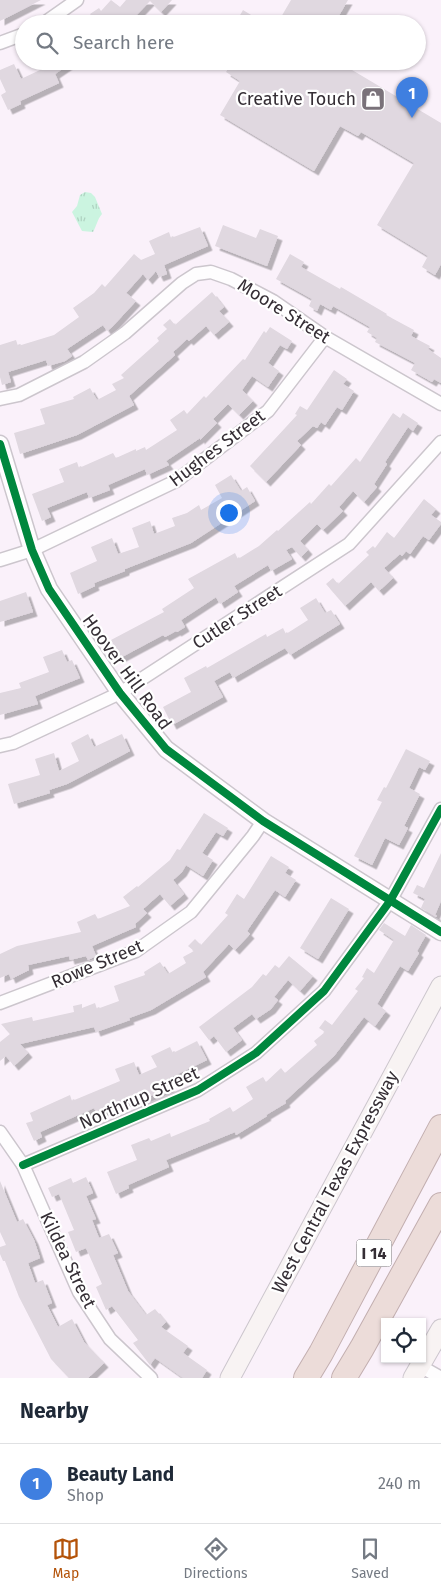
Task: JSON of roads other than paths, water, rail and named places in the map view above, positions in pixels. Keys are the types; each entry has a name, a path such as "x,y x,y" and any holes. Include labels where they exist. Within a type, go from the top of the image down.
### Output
{"highway":[{"name":"I 14","path":"306,1378 441,1127"},
{"name":"I 14","path":"344,1378 441,1205"}],"main road":[{"name":"West Central Texas Expressway","path":"230,1378 441,986"},
{"path":"417,1372 441,1329"}],"street":[{"path":"56,15 77,0"},
{"path":"0,43 15,37"},
{"name":"Moore Street","path":"0,399 19,395 84,362 125,333 182,283 196,274 211,272 231,279 273,301 325,336 441,404"},
{"name":"Hughes Street","path":"0,560 32,550 176,481 268,411 325,336"},
{"name":"Cutler Street","path":"0,746 13,744 120,693 349,544 441,442"},
{"name":"Hoover Hill Road","path":"0,444 32,550 49,589 120,693 166,749 263,821 441,932"},
{"name":"Northrup Street","path":"22,1165 198,1090 256,1053 324,991 390,901 441,809"},
{"name":"Rowe Street","path":"0,1003 136,951 191,912 263,821"},
{"name":"Kildea Street","path":"0,1132 22,1165 79,1292 110,1339 151,1378"},
{"path":"417,1372 441,1378"}],"place":[{"name":"Creative Touch","path":"373,99"},
{"name":"Beauty Land","path":"412,118"}]}
